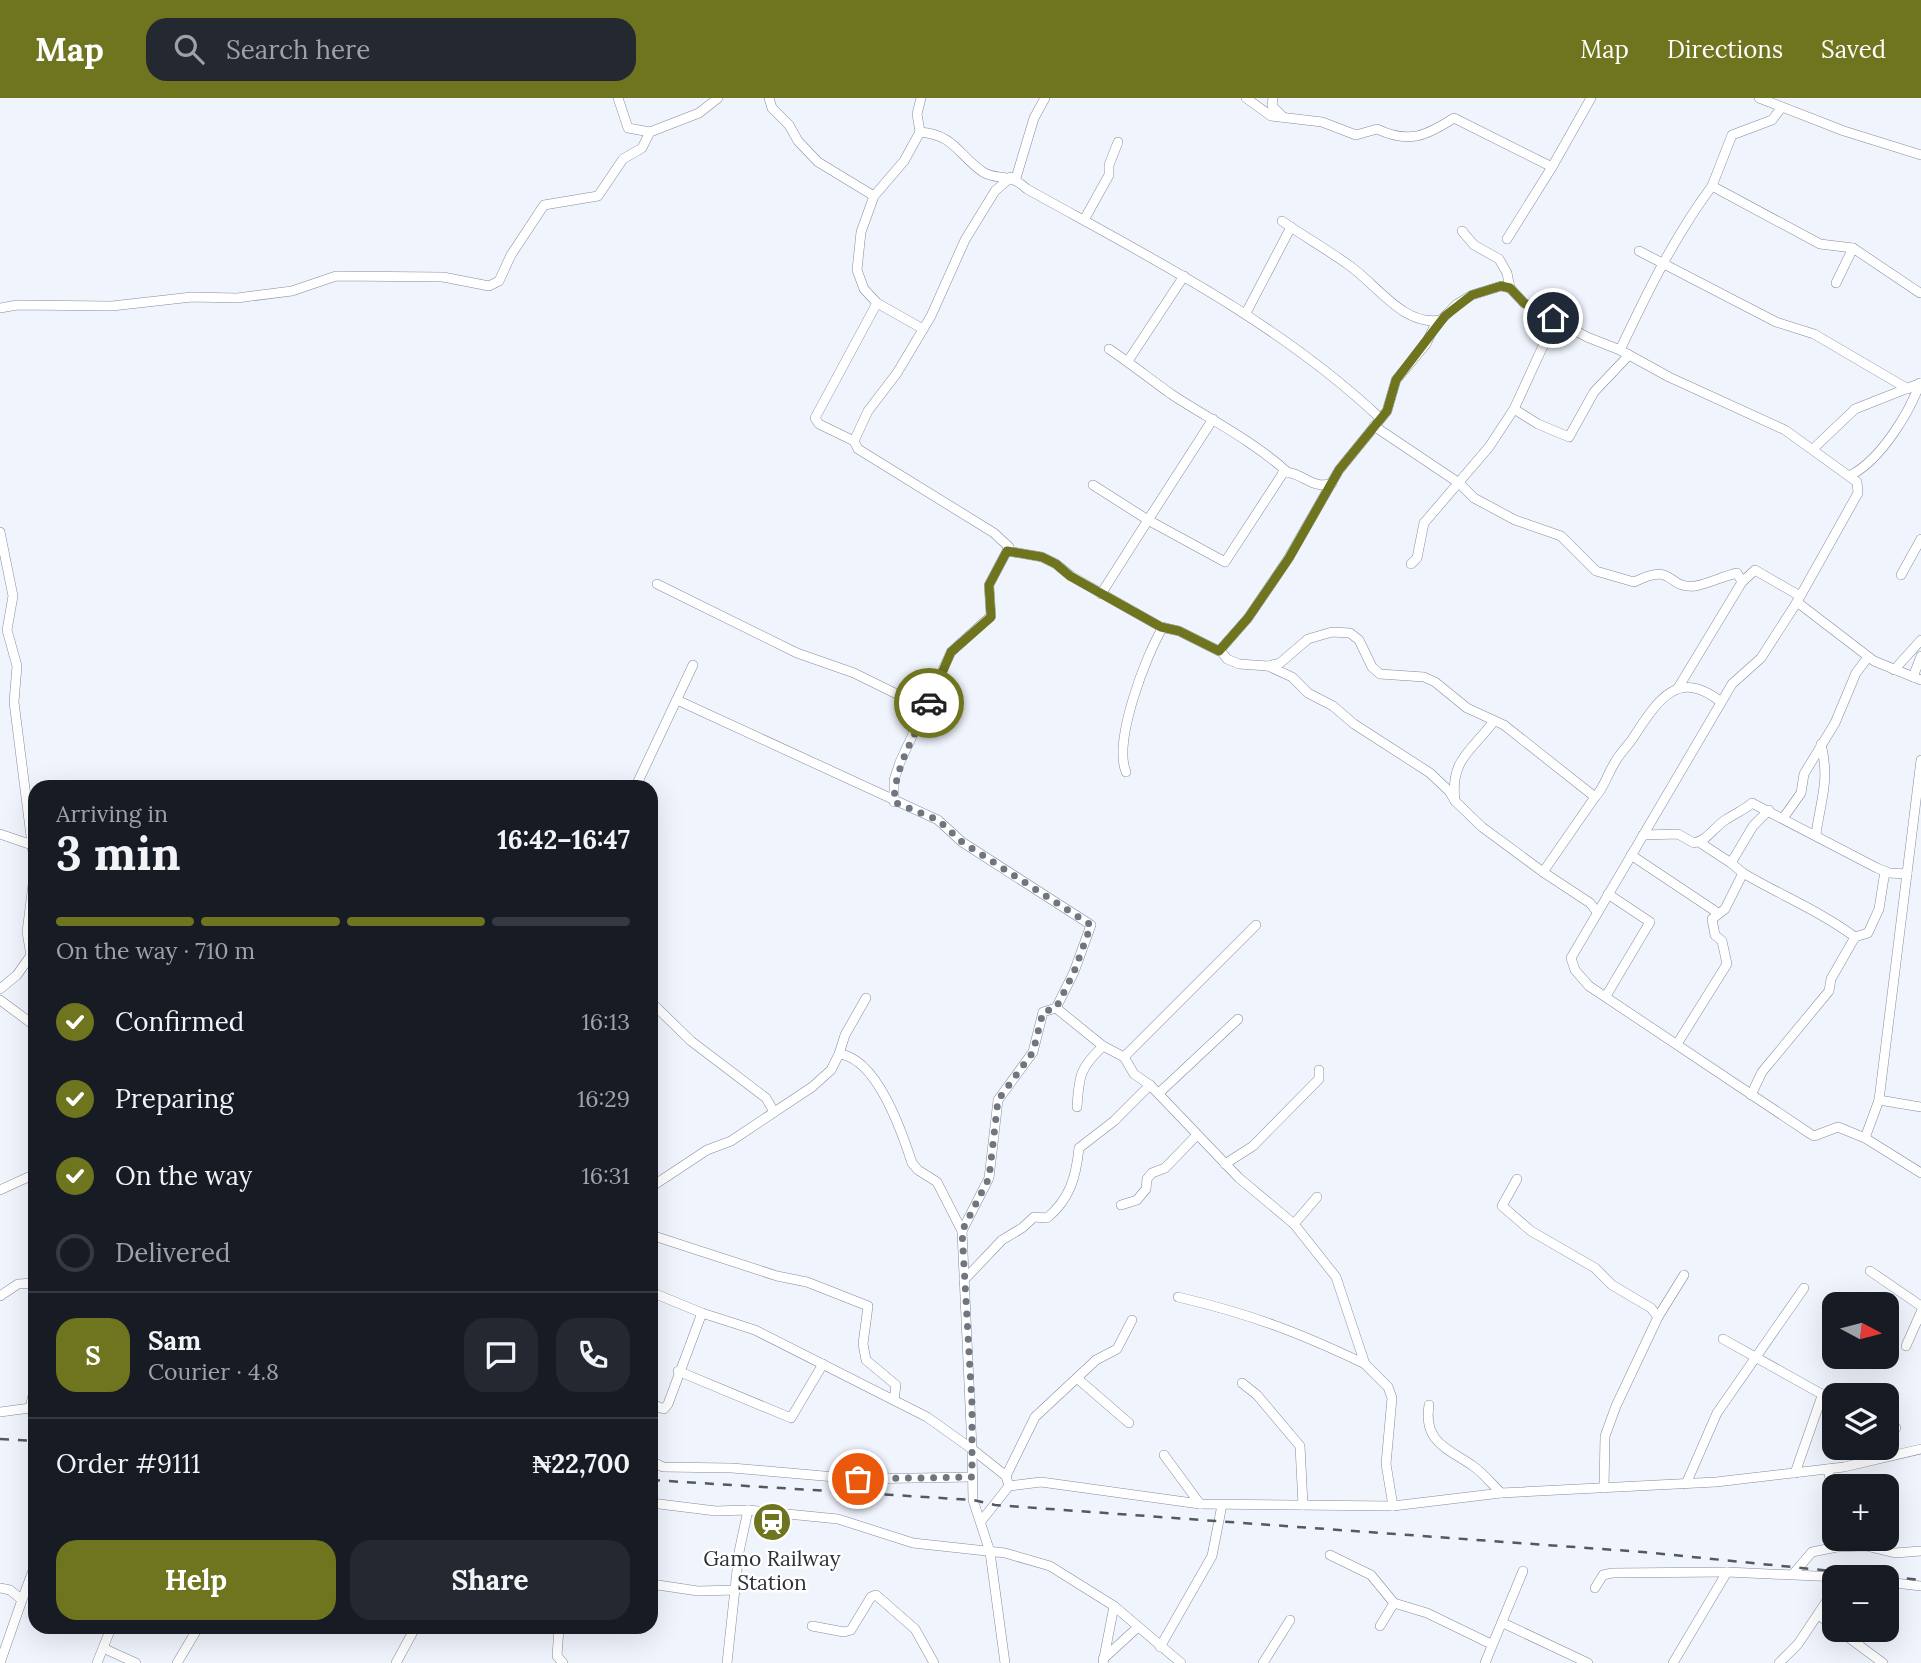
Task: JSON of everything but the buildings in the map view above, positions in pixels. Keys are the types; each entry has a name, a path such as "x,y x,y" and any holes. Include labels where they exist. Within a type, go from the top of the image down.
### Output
{"street":[{"path":"618,98 628,128 650,132 699,113 718,98"},
{"path":"769,98 772,108 818,162 874,196"},
{"path":"920,98 917,114 920,132 904,161 874,196 861,232 857,270 864,289 877,303 923,329"},
{"path":"854,441 868,411 897,373 923,329 965,240 995,191 1013,178 1034,118 1045,98"},
{"path":"1246,98 1271,116 1322,122 1356,135 1377,129 1394,137 1427,136 1454,118 1552,167"},
{"path":"1273,98 1272,106 1285,118"},
{"path":"1507,239 1591,98"},
{"path":"1759,98 1921,156"},
{"path":"1514,409 1538,424 1569,437 1594,392 1625,353 1662,264 1688,219 1712,186 1732,135 1772,120 1782,107"},
{"path":"0,307 112,306 192,297 237,298 292,291 336,276 443,277 489,286 503,275 511,256 544,205 598,196 623,159 642,148 650,132"},
{"path":"920,132 935,134 963,150 984,173 1013,178 1027,189 1245,313 1293,345 1377,422 1447,478 1460,483 1474,498 1515,520 1560,536 1596,572 1634,582 1652,573 1665,574 1682,585 1696,586 1737,573 1742,582"},
{"path":"1084,220 1109,175 1109,165 1118,142"},
{"path":"1712,186 1820,244 1853,248 1920,293"},
{"path":"1245,313 1286,224 1361,274 1393,304 1418,318 1430,322 1441,320"},
{"path":"1462,230 1474,245 1499,259 1507,272 1510,288 1524,303 1785,430 1851,475 1857,482 1858,494 1798,599 1761,658 1732,684 1571,958 1575,970 1589,986 1814,1136 1838,1127 1865,1138 1921,1173"},
{"path":"1836,283 1853,248"},
{"path":"1639,251 1739,300 1776,322 1814,334 1908,389"},
{"path":"1128,361 1184,276"},
{"path":"1220,650 1248,618 1289,558 1332,483 1387,411 1396,380 1426,344 1441,320 1472,295 1488,289 1510,288"},
{"path":"877,303 815,418 819,424 854,441 858,449 994,533 1009,547 989,585 991,617 951,652 927,709 900,762 894,780 894,802"},
{"path":"1411,564 1417,558 1424,523 1460,483 1514,409 1543,345 1560,322"},
{"path":"1109,349 1171,394 1264,452 1284,470 1283,472"},
{"path":"1813,449 1855,409 1921,383"},
{"path":"1851,475 1869,466 1900,425 1921,383"},
{"path":"1101,594 1213,419"},
{"path":"1283,472 1293,472 1317,485 1332,483"},
{"path":"1093,485 1148,520 1225,562 1283,472"},
{"path":"0,532 13,596 7,630 17,666 15,702 28,810"},
{"path":"1901,575 1921,539"},
{"path":"1007,551 1049,560 1101,594 1163,627 1220,650 1227,659 1239,664 1268,666 1280,663 1308,639 1332,632 1350,633 1359,640 1372,667 1380,674 1424,677 1435,682 1455,701 1504,725 1595,797"},
{"path":"1678,688 1742,582 1755,570 1798,599 1868,657 1917,678 1921,656"},
{"path":"657,584 797,653 854,673 927,709"},
{"path":"1126,772 1122,743 1133,697 1153,644 1163,627"},
{"path":"1894,670 1921,640"},
{"path":"1784,817 1801,793 1804,774 1849,694 1856,673 1868,657"},
{"path":"639,780 693,665"},
{"path":"1268,666 1292,677 1308,693 1333,706 1354,724 1430,773 1449,790 1455,801 1474,820 1543,872 1590,903 1597,912"},
{"path":"1543,872 1595,797 1620,753 1651,711 1685,685 1706,689 1721,702"},
{"path":"677,700 938,820 972,849 1091,925 1074,972 1056,1008 1043,1012 1033,1052 998,1100 989,1178 962,1231"},
{"path":"1455,801 1454,772 1494,721"},
{"path":"1816,834 1821,798 1828,782 1821,744"},
{"path":"1865,1138 1879,1100 1921,760"},
{"path":"1643,835 1678,834 1694,843 1707,840 1725,820 1742,812 1752,803 1784,817 1885,871 1907,874"},
{"path":"1731,863 1753,826 1769,810"},
{"path":"0,834 28,849"},
{"path":"1699,842 1777,894 1802,903 1855,937"},
{"path":"1631,855 1718,913"},
{"path":"1751,1095 1762,1072 1829,991 1831,979 1855,937 1868,933 1879,909 1885,871"},
{"path":"1677,1044 1727,964 1723,941 1715,935 1712,919 1725,909 1744,873"},
{"path":"1605,996 1650,922 1608,894"},
{"path":"28,925 28,945"},
{"path":"1124,1057 1256,925"},
{"path":"0,989 28,959"},
{"path":"658,1182 707,1150 731,1141 831,1070 845,1035 866,998"},
{"path":"0,1000 28,1021"},
{"path":"1056,1008 1103,1046 1124,1057 1134,1073 1159,1093 1225,1164 1294,1224 1335,1277 1365,1364"},
{"path":"0,1015 12,1009"},
{"path":"658,1009 691,1041 759,1091 774,1112"},
{"path":"1159,1093 1238,1019"},
{"path":"1077,1107 1078,1079 1084,1064 1103,1046"},
{"path":"839,1054 846,1055 858,1064 888,1098 912,1163 937,1182 962,1231 974,1500 990,1552 1005,1663"},
{"path":"1225,1164 1253,1146 1319,1079 1319,1070"},
{"path":"964,1280 1002,1240 1034,1217 1047,1218 1063,1205 1070,1193 1079,1148 1114,1121 1150,1085"},
{"path":"1879,1100 1921,1107"},
{"path":"1121,1205 1137,1200 1146,1189 1147,1180 1152,1173 1165,1168 1197,1135"},
{"path":"0,1190 28,1177"},
{"path":"1517,1179 1502,1206 1531,1231 1595,1268 1612,1285 1651,1308 1658,1317"},
{"path":"1294,1224 1317,1197"},
{"path":"658,1237 776,1276 807,1282 868,1306 863,1344 866,1360 892,1379 896,1385 894,1400"},
{"path":"1870,1271 1921,1306"},
{"path":"1604,1489 1605,1436 1616,1406 1658,1317 1684,1275"},
{"path":"0,1296 18,1284 28,1283"},
{"path":"1686,1484 1717,1413 1804,1288"},
{"path":"658,1295 755,1330 941,1425 1007,1481 1041,1482 1200,1504 1393,1506 1501,1493 1686,1484 1795,1473 1879,1461 1921,1449"},
{"path":"1178,1297 1262,1318 1303,1334 1365,1364 1388,1387 1392,1398 1386,1464 1393,1506"},
{"path":"1906,1346 1921,1312"},
{"path":"658,1407 664,1409 702,1313"},
{"path":"982,1520 1007,1481 1035,1417 1096,1360 1117,1349 1132,1320"},
{"path":"1723,1339 1822,1396 1795,1473"},
{"path":"678,1371 791,1418 823,1364"},
{"path":"1078,1379 1129,1423"},
{"path":"1242,1383 1257,1395 1300,1446 1303,1505"},
{"path":"1429,1405 1427,1420 1436,1440 1476,1468 1501,1493"},
{"path":"0,1412 28,1408"},
{"path":"1164,1455 1200,1504"},
{"path":"658,1464 663,1467 732,1468 858,1479 972,1477"},
{"path":"1828,1469 1829,1474"},
{"path":"658,1504 716,1511 748,1510 838,1519 914,1543 990,1552 1050,1566 1114,1606 1181,1663"},
{"path":"1160,1647 1212,1556 1222,1505"},
{"path":"727,1663 739,1552 748,1510"},
{"path":"1793,1574 1812,1552 1822,1549"},
{"path":"1887,1551 1921,1551"},
{"path":"1330,1555 1371,1575 1394,1602 1427,1613 1491,1644"},
{"path":"1485,1663 1523,1571"},
{"path":"1673,1663 1727,1572"},
{"path":"1595,1588 1603,1576 1612,1573 1727,1572 1822,1576"},
{"path":"1899,1583 1921,1586"},
{"path":"0,1662 28,1584"},
{"path":"658,1585 698,1591 736,1590"},
{"path":"0,1588 10,1590 22,1600"},
{"path":"812,1626 844,1632 850,1630 871,1597 876,1594 915,1629 934,1663"},
{"path":"1380,1626 1394,1602"},
{"path":"1103,1661 1114,1606"},
{"path":"1779,1663 1798,1644 1822,1610"},
{"path":"1263,1663 1290,1620"},
{"path":"1503,1623 1588,1663"},
{"path":"1103,1661 1138,1627"},
{"path":"97,1663 109,1634"},
{"path":"177,1663 194,1634"},
{"path":"396,1663 412,1634"},
{"path":"558,1634 555,1644 557,1656 563,1663"},
{"path":"1858,1642 1883,1663"},
{"path":"103,1648 135,1663"}],"railway":[{"path":"0,1439 28,1441"},
{"path":"658,1480 973,1500 995,1505 1643,1552 1921,1580"}],"way so far":[{"path":"858,1479 972,1477 972,1404 962,1231 989,1178 995,1147 994,1111 998,1100 1033,1052 1043,1012 1056,1008 1074,972 1091,925 962,842 938,820 894,802 894,780 900,762 929,703"}],"place":[{"name":"Gamo Railway Station","path":"772,1522"}],"route":[{"path":"929,703 951,652 983,627 991,617 989,585 1007,551 1042,557 1070,576 1161,627 1172,628 1208,648 1219,651 1248,618 1289,558 1339,470 1387,411 1396,380 1409,361 1426,344 1434,327 1457,304 1472,295 1501,286 1510,288 1524,303 1539,313 1553,318"}]}
